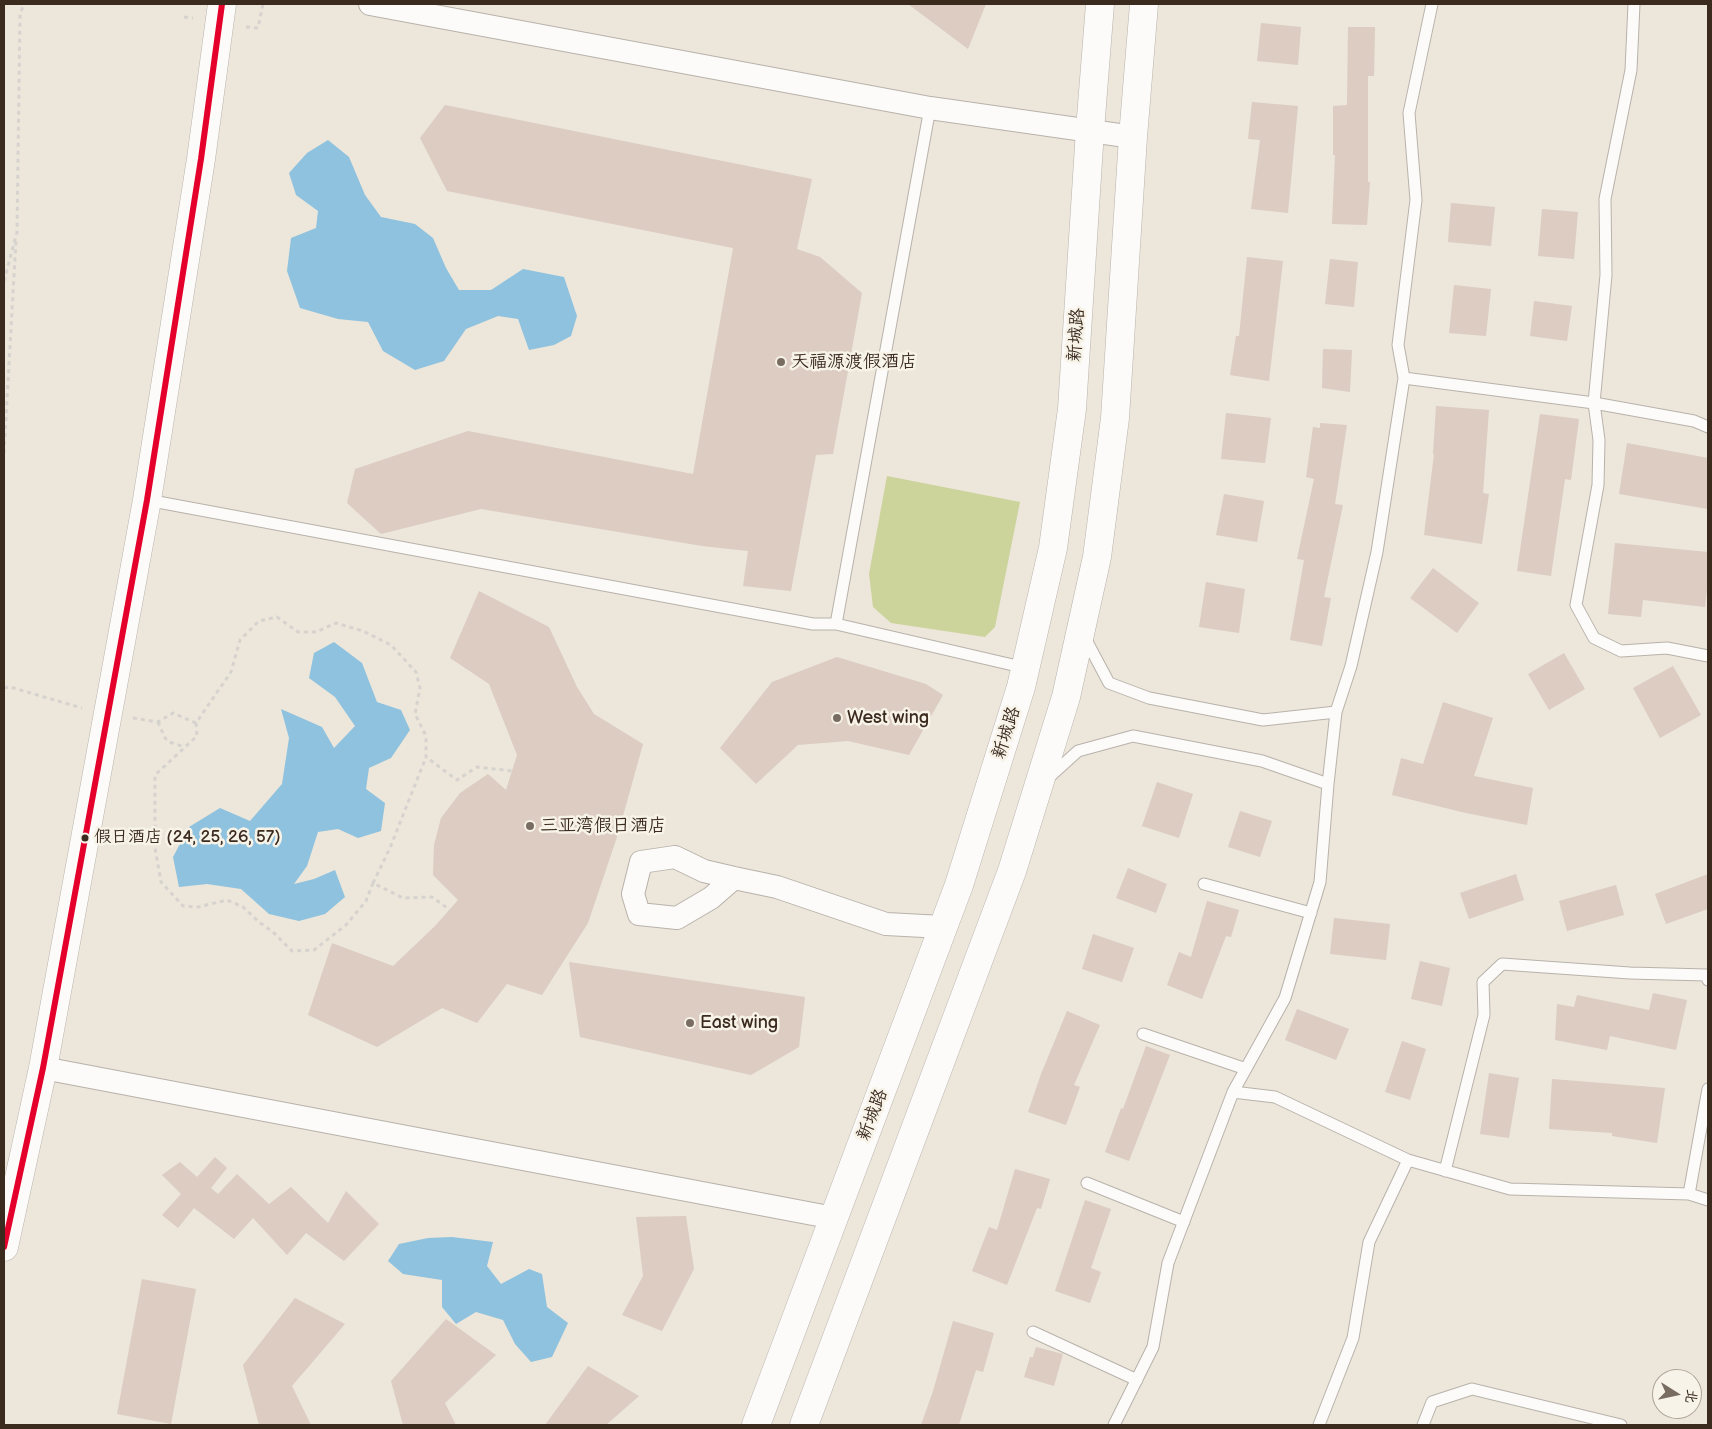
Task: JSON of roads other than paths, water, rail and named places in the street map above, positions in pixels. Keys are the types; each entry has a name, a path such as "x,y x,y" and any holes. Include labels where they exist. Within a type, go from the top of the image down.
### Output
{"main road":[{"path":"4,1247 43,1068 147,500 201,159 222,4"},
{"name":"新城路","path":"756,1425 959,885 1022,687 1053,548 1072,408 1100,4"},
{"path":"804,1425 1012,871 1066,697 1097,558 1115,418 1133,137 1144,4"}],"street":[{"path":"370,4 930,108 1133,137"},
{"path":"734,878 777,888 886,924 943,927"},
{"path":"43,1068 834,1218"}],"lane":[{"path":"1114,1425 1154,1347 1168,1264 1234,1092 1286,998 1320,882 1336,712 1351,666 1377,552 1404,378 1398,345 1416,200 1409,113 1432,4"},
{"path":"1634,4 1631,70 1605,199 1606,275 1594,402 1599,440 1598,485 1576,604 1594,638 1621,651 1667,648 1708,656"},
{"path":"836,624 930,108"},
{"path":"1404,378 1594,402 1694,421 1708,427"},
{"path":"147,500 813,624 836,624 1026,668"},
{"path":"1081,630 1110,683 1149,698 1263,720 1336,712"},
{"path":"1038,788 1078,751 1133,736 1262,761 1328,784"},
{"path":"1204,884 1311,913"},
{"path":"1445,1171 1484,1015 1483,982 1502,964 1630,973 1706,975 1708,980"},
{"path":"1143,1034 1246,1069"},
{"path":"1689,1194 1708,1089"},
{"path":"1234,1092 1275,1097 1408,1160 1510,1190 1689,1194 1708,1200"},
{"path":"1319,1425 1352,1338 1369,1242 1408,1160"},
{"path":"1087,1183 1184,1222"},
{"path":"1033,1332 1137,1380"},
{"path":"1423,1425 1432,1402 1472,1390 1621,1425"}],"water":[{"path":"328,140 349,157 365,195 381,217 415,224 433,238 446,268 459,290 491,290 523,269 564,277 577,316 571,336 554,345 529,350 518,319 498,316 466,329 444,361 415,370 383,351 368,322 338,319 300,308 287,271 291,238 316,228 318,211 296,195 289,173 307,153"},
{"path":"334,642 362,663 377,702 401,710 410,730 391,758 369,768 366,789 385,803 381,831 358,838 338,829 318,832 307,866 294,884 314,879 335,870 345,897 325,914 299,921 269,914 241,889 207,884 179,887 173,857 189,827 220,808 250,821 282,784 289,738 281,709 322,727 334,748 355,726 335,697 309,678 314,653"},
{"path":"452,1237 493,1242 487,1266 501,1284 529,1269 542,1274 547,1307 568,1323 552,1357 531,1362 515,1344 503,1320 476,1312 456,1324 442,1307 442,1280 403,1274 388,1261 399,1244 428,1238"}],"place":[{"name":"天福源渡假酒店","path":"781,362"},
{"name":"West wing","path":"837,718"},
{"name":"三亚湾假日酒店","path":"530,826"},
{"name":"假日酒店 (24, 25, 26, 57)","path":"85,838"},
{"name":"East wing","path":"690,1023"}]}
